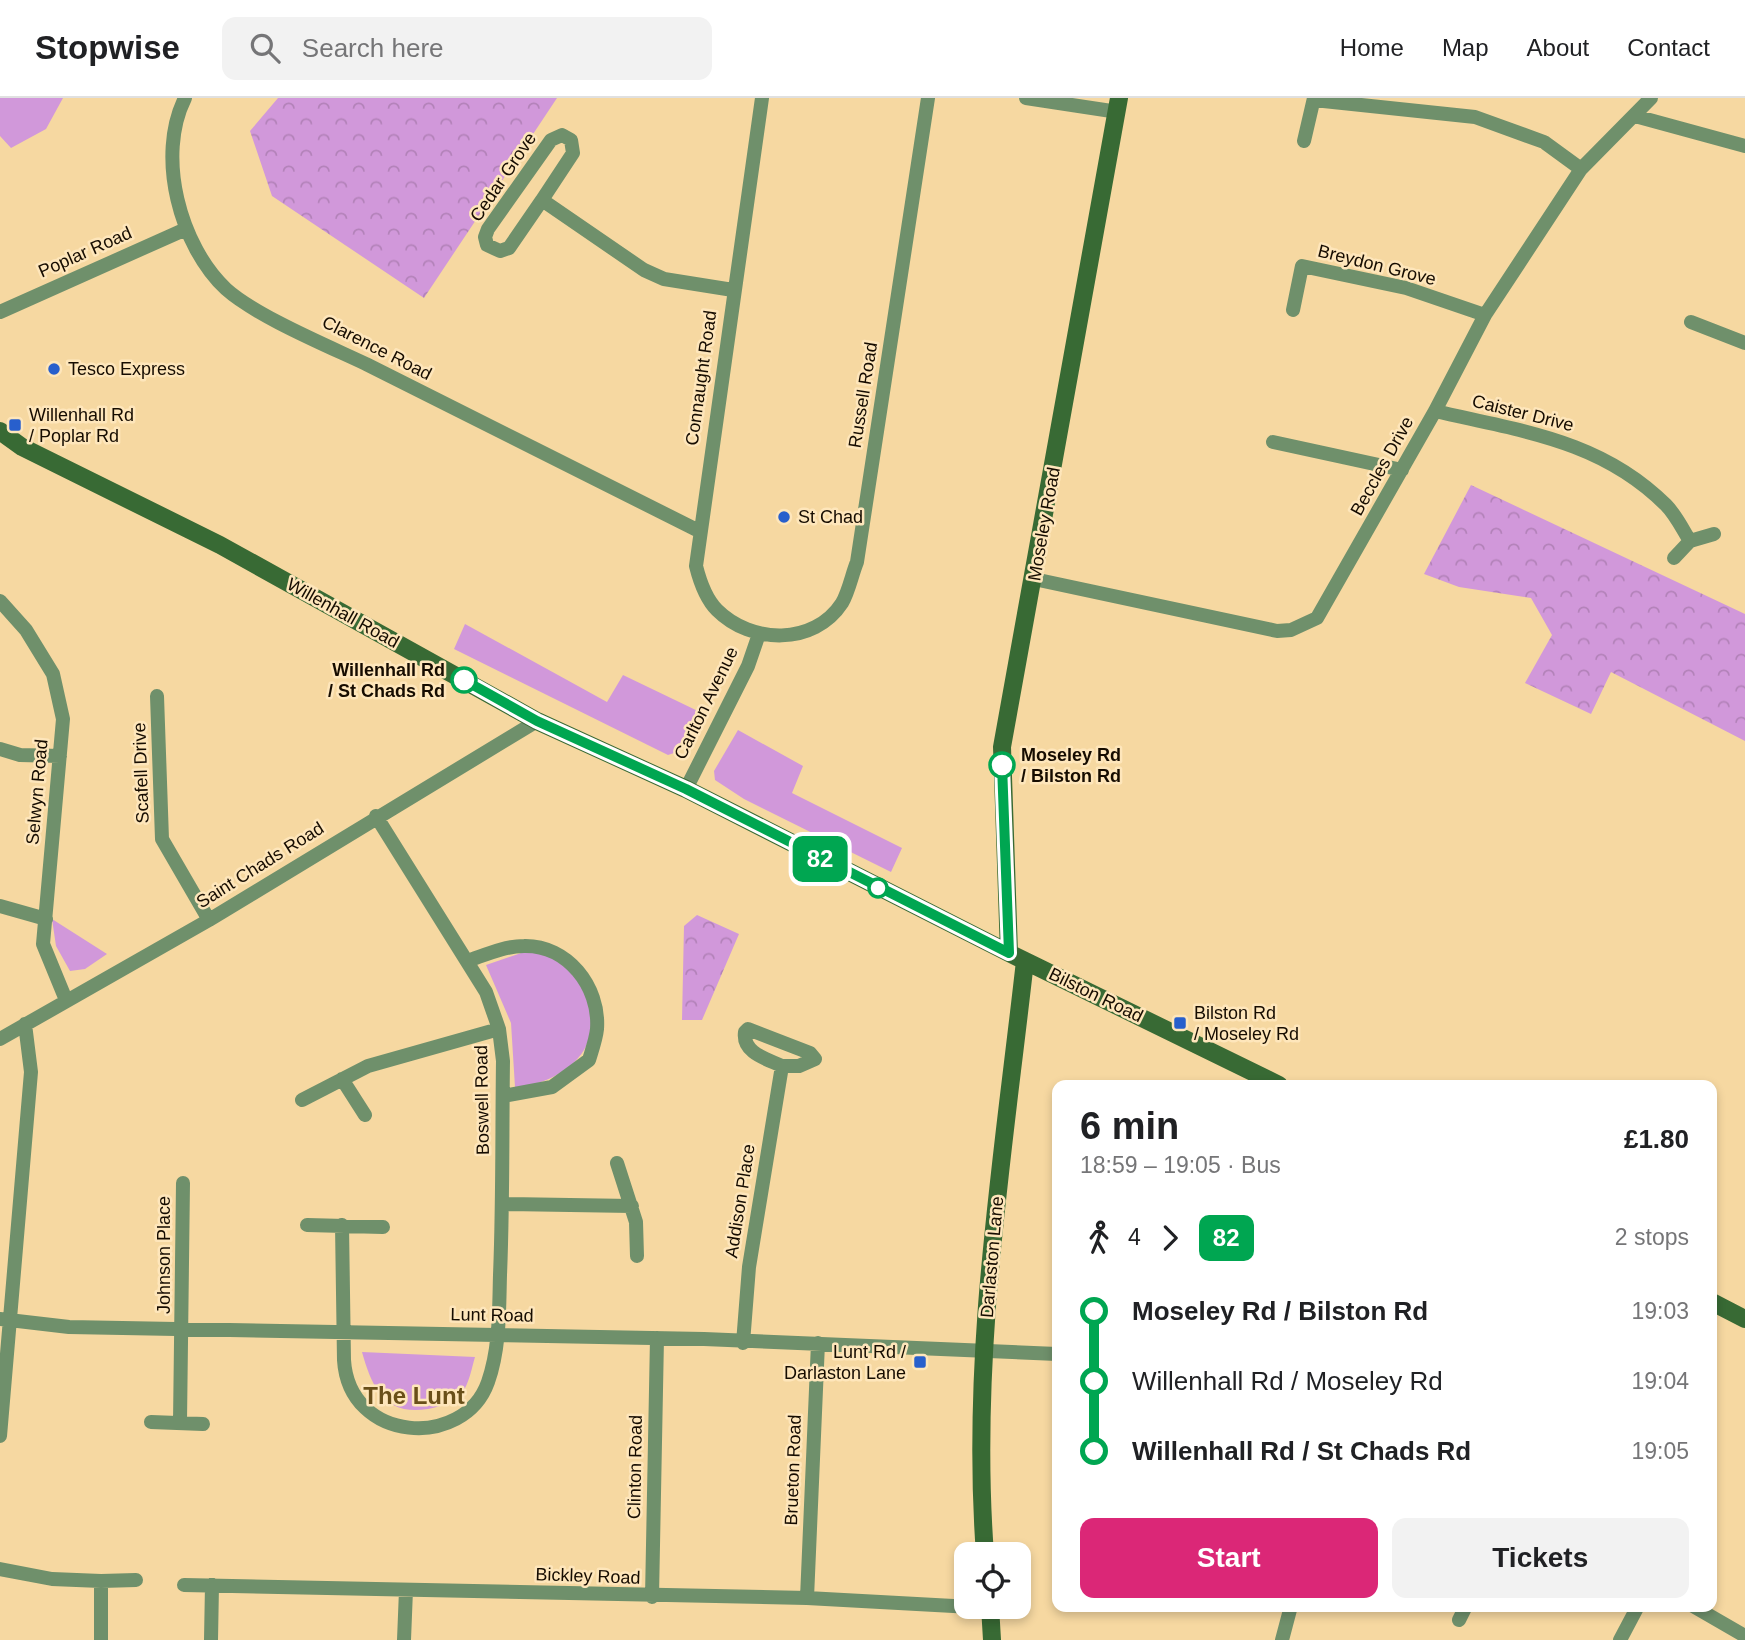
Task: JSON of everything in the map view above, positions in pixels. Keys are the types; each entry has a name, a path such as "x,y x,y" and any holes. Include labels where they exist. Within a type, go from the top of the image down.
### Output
{"street":[{"name":"Clarence Road","path":"185,98 177,126 173,159 175,192 186,229 211,272 227,290 250,306 699,531"},
{"name":"Connaught Road","path":"759,634 726,618 715,609 702,586 696,566 762,98"},
{"name":"Russell Road","path":"759,634 779,637 798,633 815,628 829,618 842,602 857,562 928,98"},
{"path":"1026,98 1119,105"},
{"name":"Beccles Drive","path":"1034,579 1278,631 1291,630 1318,618 1435,411 1485,315 1581,169 1651,98"},
{"path":"1304,141 1314,99 1475,117 1544,142 1581,169"},
{"name":"Moseley Road","path":"1009,953 1003,846 1002,747 1119,105"},
{"path":"1635,116 1745,146"},
{"name":"Cedar Grove","path":"562,135 572,140 573,153 541,201 509,248 500,251 487,246 485,237 488,229 551,140 562,135"},
{"path":"541,201 644,270 663,278 733,290"},
{"name":"Poplar Road","path":"0,312 186,229"},
{"name":"Breydon Grove","path":"1293,310 1302,266 1406,288 1485,315"},
{"path":"1691,322 1745,344"},
{"name":"Caister Drive","path":"1435,411 1560,439 1598,455 1668,507 1690,541"},
{"name":"Willenhall Road","path":"0,432 22,447 220,545 537,721 686,789 1025,961"},
{"path":"1273,442 1402,470"},
{"path":"1674,558 1690,541 1714,534"},
{"name":"Selwyn Road","path":"0,601 26,631 53,674 63,719 43,944 66,1000"},
{"name":"Carlton Avenue","path":"686,789 748,666 759,634"},
{"name":"Scafell Drive","path":"157,696 162,839 209,920"},
{"name":"Saint Chads Road","path":"0,1038 209,920 376,816 537,721"},
{"path":"0,750 20,755 60,756"},
{"name":"Boswell Road","path":"342,1225 345,1381 351,1395 374,1417 387,1423 429,1427 459,1418 481,1396 488,1382 498,1334 503,1204 503,1061 499,1029 486,992 376,816"},
{"path":"0,906 46,919"},
{"path":"467,961 510,947 526,946 551,950 574,965 592,996 597,1027 589,1060 552,1087 503,1096"},
{"name":"Bilston Road","path":"1025,961 1269,1080"},
{"name":"Darlaston Lane","path":"984,1542 979,1478 983,1350 1025,961"},
{"path":"0,1436 5,1320 31,1072 25,1024"},
{"path":"302,1100 368,1066 499,1029"},
{"name":"Addison Place","path":"743,1343 749,1267 782,1066"},
{"path":"342,1079 365,1115"},
{"path":"617,1163 632,1206 637,1256"},
{"name":"Johnson Place","path":"180,1422 183,1183"},
{"path":"503,1204 632,1206"},
{"path":"307,1225 383,1227"},
{"path":"1717,1305 1745,1319"},
{"name":"Lunt Road","path":"5,1320 69,1327 657,1338 1052,1354"},
{"name":"Clinton Road","path":"652,1597 657,1338"},
{"name":"Brueton Road","path":"807,1598 818,1343"},
{"path":"151,1422 203,1424"},
{"path":"0,1569 51,1579 136,1580"},
{"path":"101,1581 101,1640"},
{"name":"Bickley Road","path":"184,1584 652,1597 807,1598 954,1605"},
{"path":"211,1640 212,1585"},
{"path":"404,1640 406,1590"},
{"path":"1282,1640 1289,1612"},
{"path":"1459,1620 1463,1612"},
{"path":"1620,1640 1635,1612"},
{"path":"1703,1612 1745,1636"},
{"path":"991,1619 992,1640"}],"green space":[{"path":"0,98 63,98 46,129 11,148 0,136"},
{"path":"278,98 557,98 424,298 272,196 250,131"},
{"path":"1471,485 1745,614 1745,741 1611,672 1591,714 1525,683 1552,635 1531,598 1459,587 1424,574"},
{"path":"465,624 607,702 623,675 702,713 677,752 668,755 454,649"},
{"path":"738,730 803,766 792,793 902,848 891,872 744,799 715,780 714,771"},
{"path":"697,915 739,934 702,1020 682,1020 684,926"},
{"path":"52,919 107,954 85,969 70,971 56,946"},
{"path":"527,951 553,957 573,974 587,998 591,1024 584,1050 571,1065 544,1081 515,1087 511,1023 486,965"},
{"path":"362,1352 475,1357 467,1385 458,1397 442,1406 413,1410 391,1404 383,1397 370,1377"}],"bus line":[{"name":"82","path":"464,680 537,721 686,789 1009,953 1002,765"}],"place":[{"name":"Tesco Express","path":"54,369"},
{"name":"Willenhall Rd / Poplar Rd","path":"15,425"},
{"name":"St Chad","path":"784,517"},
{"name":"Willenhall Rd / St Chads Rd","path":"464,680"},
{"name":"Moseley Rd / Bilston Rd","path":"1002,765"},
{"name":"Bilston Rd / Moseley Rd","path":"1180,1023"},
{"name":"Lunt Rd / Darlaston Lane","path":"920,1362"}],"district":[{"name":"The Lunt","path":"414,1396"}]}
